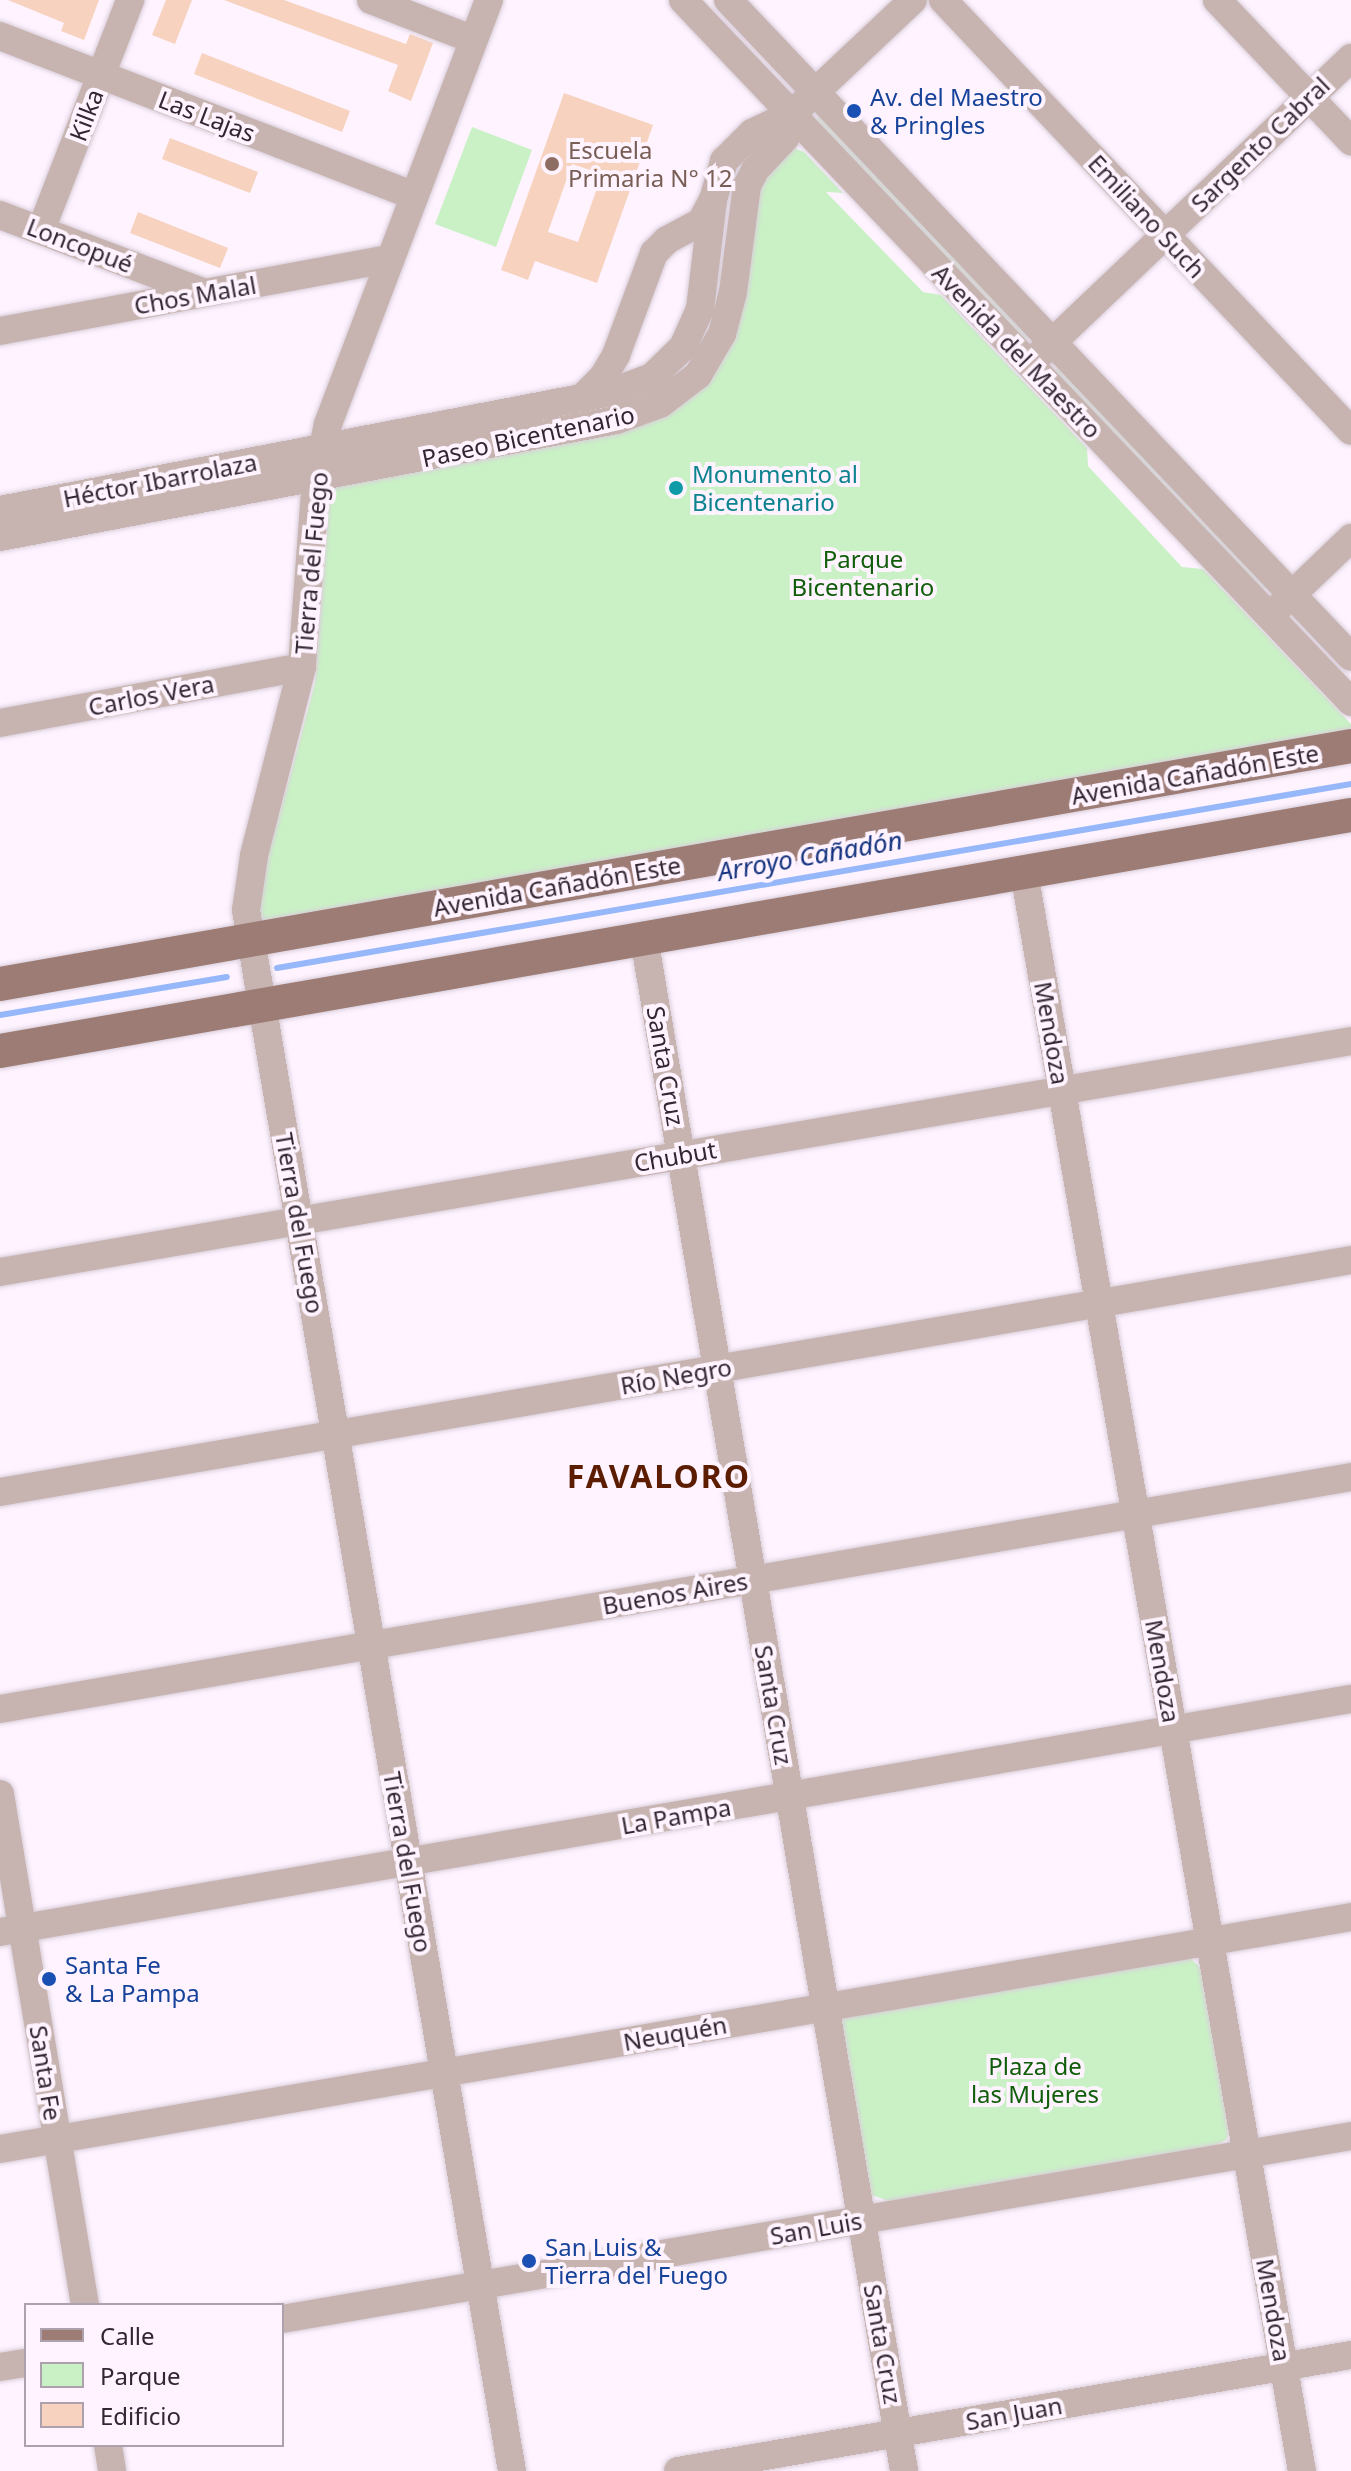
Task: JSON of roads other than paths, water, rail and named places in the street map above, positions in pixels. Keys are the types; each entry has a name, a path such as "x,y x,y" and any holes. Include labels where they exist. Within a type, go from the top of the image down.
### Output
{"main road":[{"name":"Avenida Cañadón Este","path":"0,984 1351,746"},
{"path":"0,1051 1351,815"}],"street":[{"name":"Kilka","path":"41,230 130,0"},
{"path":"371,0 474,40"},
{"name":"Tierra del Fuego","path":"489,0 337,397 321,450 316,479 302,667 250,875 246,910 512,2471"},
{"name":"Avenida del Maestro","path":"683,0 1351,702"},
{"name":"Avenida del Maestro","path":"728,0 1351,657"},
{"path":"792,114 913,0"},
{"name":"Emiliano Such","path":"943,0 1351,431"},
{"path":"1217,0 1351,141"},
{"name":"Las Lajas","path":"0,36 414,196"},
{"name":"Sargento Cabral","path":"1029,364 1351,58"},
{"name":"Paseo Bicentenario","path":"321,450 612,392 652,377 683,347 700,309 713,200 724,161 752,133 792,114"},
{"name":"Paseo Bicentenario","path":"316,479 616,420 660,404 681,391 698,375 722,334 733,292 747,186 755,170 785,138 792,114"},
{"path":"582,398 610,367 654,253 667,240 701,222 713,200"},
{"name":"Loncopué","path":"0,215 205,293"},
{"name":"Chos Malal","path":"0,331 390,259"},
{"name":"Héctor Ibarrolaza","path":"0,510 321,450"},
{"name":"Héctor Ibarrolaza","path":"0,537 316,479"},
{"path":"1269,616 1351,538"},
{"name":"Carlos Vera","path":"0,723 302,667"},
{"name":"Mendoza","path":"1024,872 1302,2471"},
{"name":"Santa Cruz","path":"644,938 904,2471"},
{"name":"Chubut","path":"0,1272 1351,1041"},
{"name":"Río Negro","path":"0,1492 1351,1260"},
{"name":"Buenos Aires","path":"0,1709 1351,1477"},
{"name":"La Pampa","path":"11,1930 1351,1699"},
{"name":"Santa Fe","path":"0,1794 11,1930 57,2139 85,2303"},
{"name":"Neuquén","path":"0,2149 1351,1917"},
{"name":"San Luis","path":"284,2319 1351,2136"},
{"name":"San Juan","path":"678,2471 1351,2355"},
{"path":"0,2367 24,2363"},
{"path":"108,2447 112,2471"}],"waterway":[{"name":"Arroyo Cañadón","path":"277,968 1351,784"},
{"path":"0,1015 227,977"}],"place":[{"name":"Av. del Maestro & Pringles","path":"854,111"},
{"name":"Escuela Primaria N° 12","path":"552,164"},
{"name":"Monumento al Bicentenario","path":"676,488"},
{"name":"Santa Fe & La Pampa","path":"49,1979"},
{"name":"San Luis & Tierra del Fuego","path":"529,2261"}],"district":[{"name":"FAVALORO","path":"659,1476"}],"park label":[{"name":"Parque Bicentenario","path":"863,573"},
{"name":"Plaza de las Mujeres","path":"1035,2080"}]}
